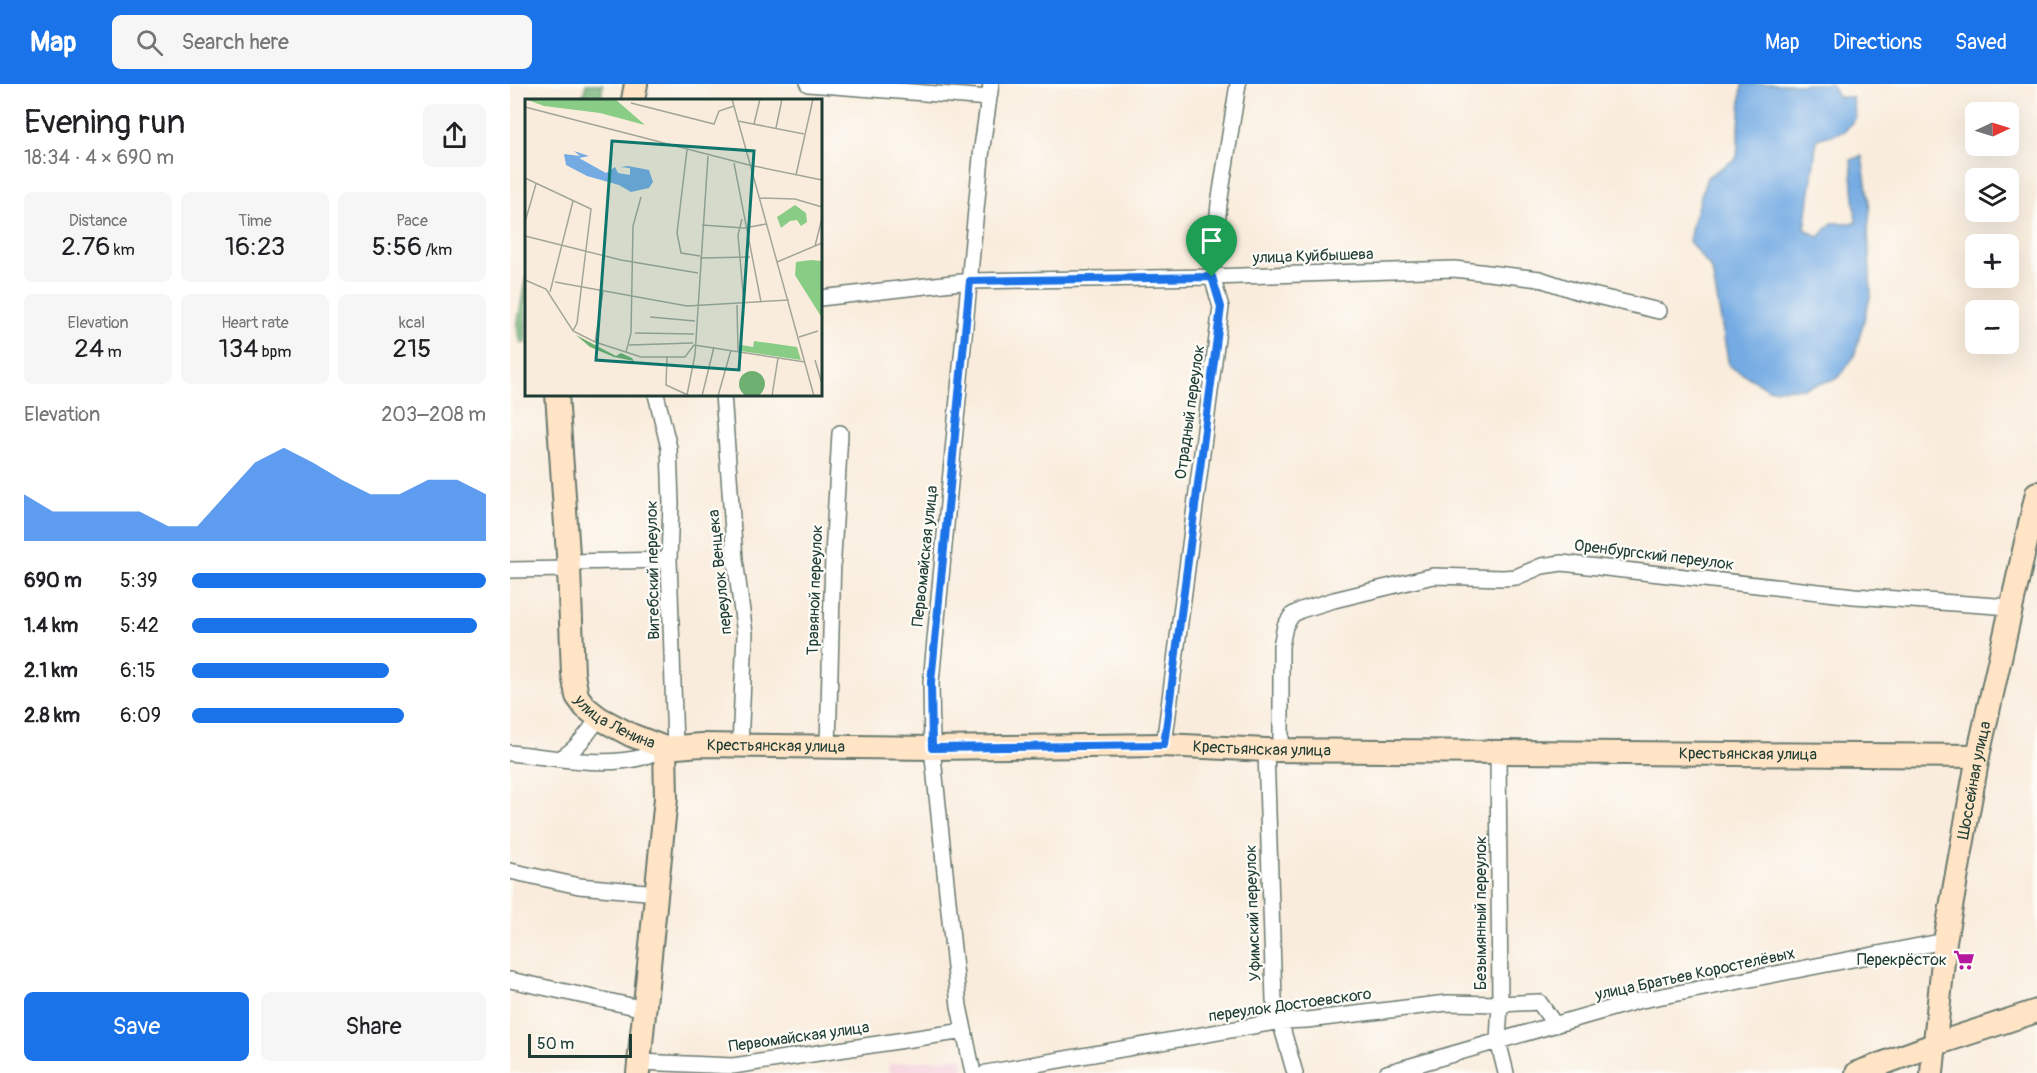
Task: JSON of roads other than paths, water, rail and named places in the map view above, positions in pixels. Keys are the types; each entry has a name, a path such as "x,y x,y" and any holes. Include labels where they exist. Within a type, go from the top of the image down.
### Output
{"street":[{"path":"633,99 636,84"},
{"path":"808,84 990,91"},
{"name":"Отрадный переулок","path":"1164,745 1221,307 1212,277 1219,204 1238,84"},
{"name":"Первомайская улица","path":"973,1073 959,1006 932,748 931,682 982,147 990,91"},
{"name":"улица Куйбышева","path":"822,298 970,281 1212,277 1454,269 1540,279 1576,291 1659,311"},
{"name":"улица Ленина","path":"557,396 577,696 585,707 599,718 631,735 670,747 639,1067"},
{"name":"Витебский переулок","path":"656,396 669,448 671,503 670,747"},
{"name":"переулок Венцека","path":"723,396 735,559 745,634 740,746"},
{"name":"Травяной переулок","path":"828,747 833,556 840,433"},
{"name":"Шоссейная улица","path":"1932,1073 1945,941 1978,756 2037,493"},
{"path":"510,570 669,560"},
{"name":"Оренбургский переулок","path":"1273,749 1281,646 1285,626 1292,615 1334,600 1433,576 1516,577 1542,566 1562,563 1854,596 2011,607"},
{"path":"561,758 581,742 599,718"},
{"name":"Крестьянская улица","path":"510,753 561,758 622,760 642,757 670,747 932,748 1164,745 1273,749 1978,756"},
{"name":"Уфимский переулок","path":"1273,749 1274,1000 1295,1073"},
{"name":"Безымянный переулок","path":"1498,751 1500,1004 1498,1041 1506,1073"},
{"path":"510,871 579,886 657,893"},
{"name":"улица Братьев Коростелёвых","path":"1387,1073 1637,1001 1945,941"},
{"path":"510,980 645,1009"},
{"name":"переулок Достоевского","path":"986,1073 1281,1021 1307,1020 1447,1003 1539,1002 1555,1025"},
{"path":"1857,1073 2037,1011"},
{"name":"Первомайская улица","path":"639,1067 733,1066 964,1031"}],"water":[{"path":"1742,84 1831,84 1838,97 1852,97 1856,117 1845,131 1817,139 1805,229 1819,237 1832,223 1856,223 1851,160 1862,156 1870,210 1868,229 1871,294 1854,357 1838,378 1804,388 1769,389 1729,366 1712,270 1689,241 1707,177 1737,158"}],"place":[{"name":"Перекрёсток","path":"1964,960"}]}
